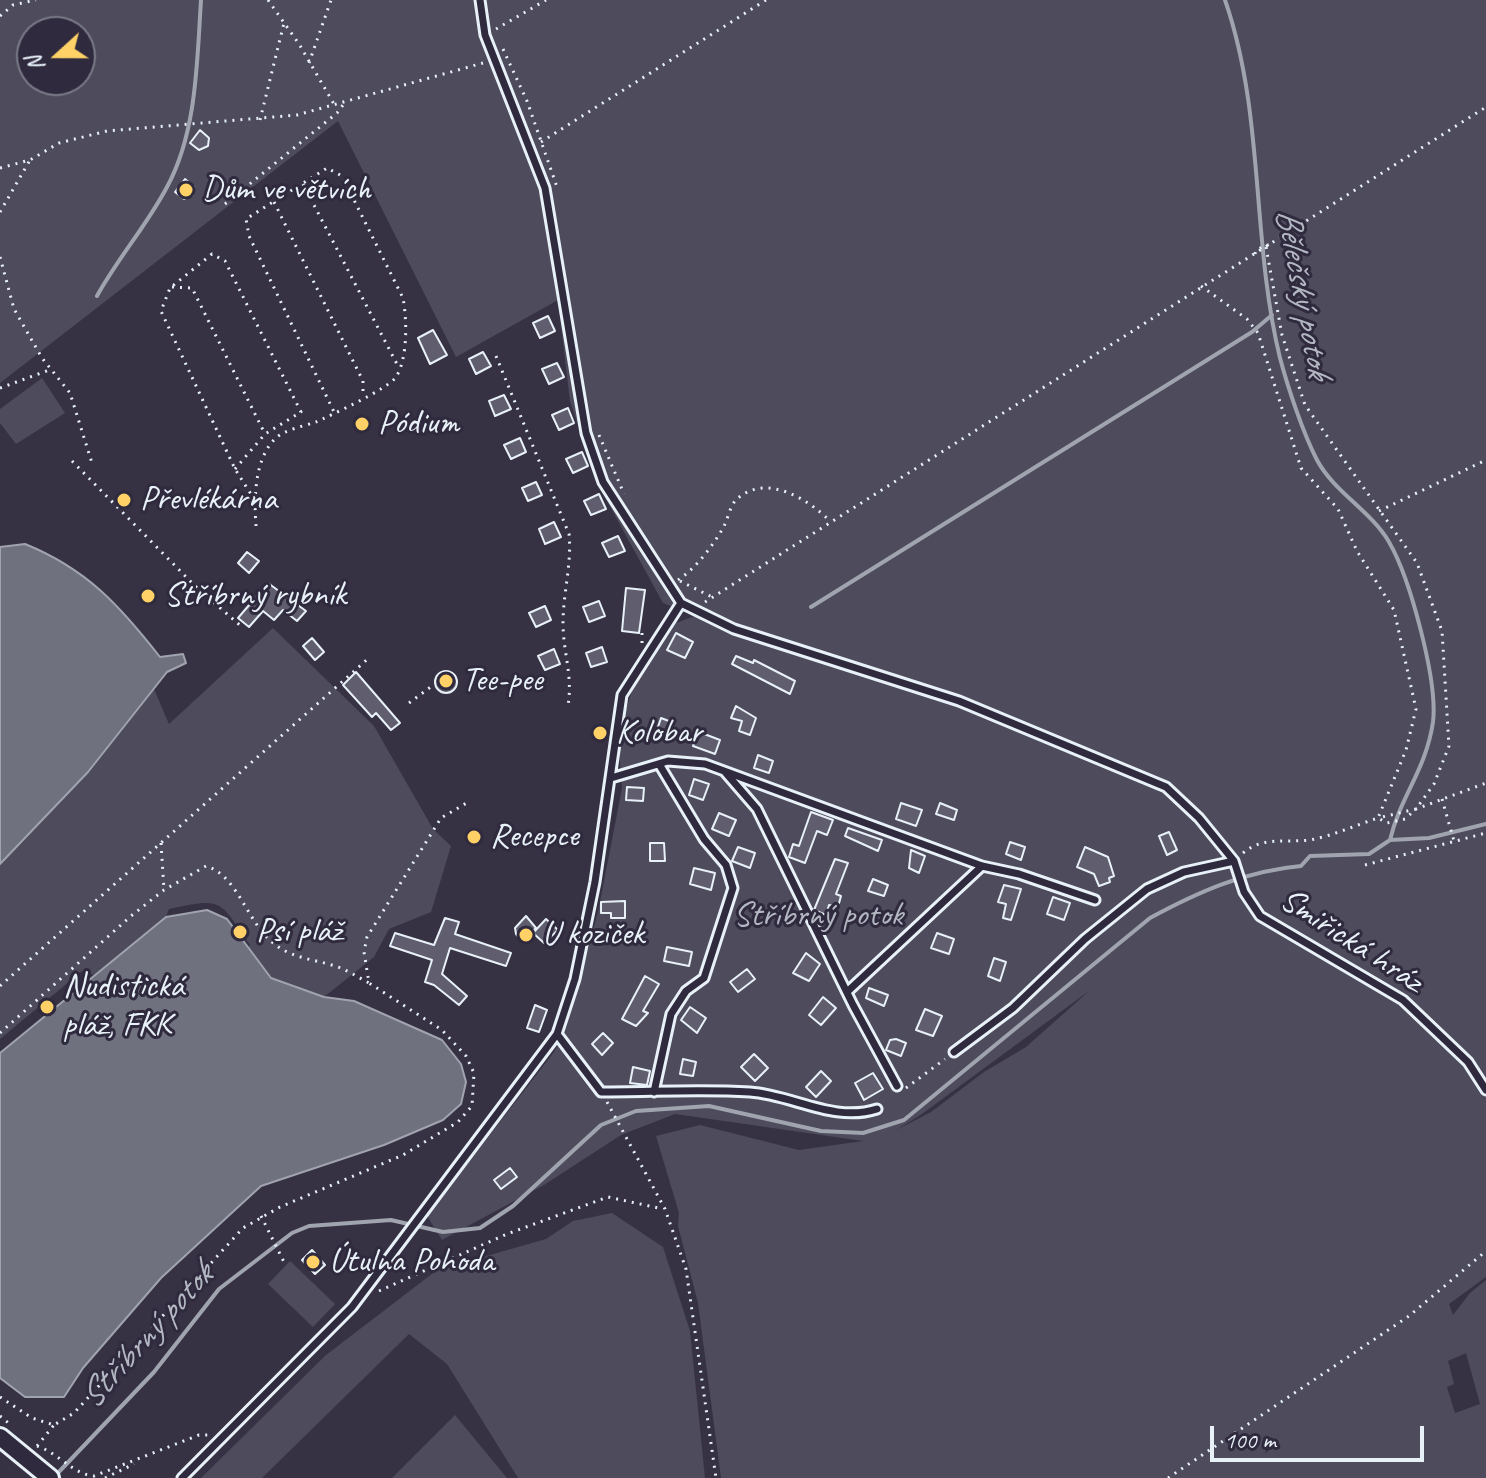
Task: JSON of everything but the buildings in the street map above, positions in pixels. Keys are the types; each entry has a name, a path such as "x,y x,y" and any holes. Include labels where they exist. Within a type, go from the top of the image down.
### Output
{"street":[{"path":"0,1437 48,1476"}],"lane":[{"path":"182,1478 352,1307 557,1034 575,979 595,882 622,695 681,603 603,482 586,433 545,188 485,35 480,0"},
{"name":"Smiřická hráz","path":"681,603 734,629 959,701 1166,787 1199,818 1234,861 1244,892 1260,916 1403,1000 1468,1062 1486,1090"},
{"path":"611,778 659,764 687,760 723,770 982,866 1095,900"},
{"path":"654,1092 671,1014 686,991 704,978 733,888 726,865 704,839 659,764"},
{"path":"723,770 757,809 853,1005 899,1089"},
{"path":"954,1052 1013,1008 1085,939 1147,889 1184,872 1234,861"},
{"path":"847,992 982,866"},
{"path":"557,1034 601,1092 691,1089 754,1092 859,1115 877,1109"}],"path":[{"path":"0,16 13,5 36,0"},
{"path":"268,0 334,104"},
{"path":"309,63 331,0"},
{"path":"485,35 546,0"},
{"path":"531,147 766,0"},
{"path":"260,120 284,22"},
{"path":"501,44 542,141 557,191"},
{"path":"0,168 30,160 59,143 107,131 297,115 495,60"},
{"path":"225,204 337,113 346,101"},
{"path":"695,609 1486,107"},
{"path":"0,212 30,160"},
{"path":"256,526 254,499 261,463 276,438 335,414 395,380 399,368 407,318 403,298 342,176 327,168 246,219 246,229 335,414"},
{"path":"302,182 399,368"},
{"path":"273,201 363,381 363,397"},
{"path":"1267,245 1282,335 1305,405 1417,563 1442,631 1449,746 1434,784 1416,809 1405,819 1387,823 1378,818"},
{"path":"235,469 265,434 301,412 225,261 212,254 172,287 161,311 235,469 254,499"},
{"path":"0,257 14,309 70,393 92,463"},
{"path":"1201,286 1247,319 1258,333 1301,468 1338,509 1357,551 1394,610 1416,709 1406,750 1378,818"},
{"path":"172,287 192,288 265,434"},
{"path":"496,356 569,534 571,553 562,624 571,686 568,705"},
{"path":"0,388 52,369"},
{"path":"598,432 630,506"},
{"path":"1379,511 1486,460"},
{"path":"72,461 195,586 242,627"},
{"path":"678,580 692,571 722,529 735,501 751,490 785,489 816,507 831,522"},
{"path":"670,568 678,580 712,597"},
{"path":"0,986 370,657"},
{"path":"409,703 432,686"},
{"path":"1234,861 1254,844 1311,839 1416,809 1486,783"},
{"path":"1442,799 1450,818 1454,841"},
{"path":"369,983 364,952 367,937 441,818 470,801"},
{"path":"1365,865 1486,833"},
{"path":"161,843 164,890"},
{"path":"0,1033 164,890 206,866 215,869 271,942 298,958 337,967 369,983 442,1030 466,1056 474,1073 472,1106 458,1122 403,1155 261,1216 243,1228 202,1269 74,1413 54,1425 37,1446 94,1476 199,1435"},
{"path":"899,1089 954,1052"},
{"path":"611,1108 665,1209 686,1269 716,1478"},
{"path":"377,1292 507,1234 608,1197 665,1209"},
{"path":"261,1216 283,1260"},
{"path":"1168,1478 1409,1316 1486,1251"},
{"path":"0,1397 32,1418 54,1425"},
{"path":"105,1478 140,1460"}],"green space":[{"path":"0,0 1486,0 1486,1277 1449,1304 1453,1315 1470,1293 1486,1280 1486,1478 721,1478 698,1303 678,1226 679,1213 656,1136 700,1125 799,1150 863,1141 675,1114 621,1135 544,1185 442,1240 427,1216 554,1052 566,1028 598,912 622,788 618,736 632,690 676,623 695,616 663,603 596,481 570,401 558,300 456,357 338,121 0,383","holes":["1089,991 1026,1047 984,1072 931,1112 896,1130","1466,1353 1480,1404 1455,1413 1447,1387 1454,1384 1448,1361"]},
{"path":"42,378 65,413 16,444 0,423 0,409"},
{"path":"273,628 374,726 433,829 451,846 431,912 389,929 374,957 324,997 268,978 245,952 250,945 232,919 218,906 200,903 169,909 166,917 94,975 82,971 0,1039 0,861 88,772 154,689 169,724"},
{"path":"612,1213 663,1247 690,1331 705,1478 518,1478 447,1364 409,1334 262,1478 201,1478 326,1355 437,1270 546,1239 573,1221"},
{"path":"290,1261 335,1304 313,1327 268,1284"},
{"path":"455,1415 507,1478 392,1478"}],"water":[{"name":"Stříbrný rybník","path":"25,544 67,565 101,591 160,657 183,654 186,663 167,672 88,772 0,864 0,547"},
{"path":"207,910 227,919 271,978 324,997 354,1001 442,1040 461,1064 466,1082 461,1104 443,1120 384,1145 261,1186 161,1278 83,1368 64,1397 25,1397 0,1378 0,1053 166,917"}],"waterway":[{"path":"97,296 159,201 177,166 194,96 201,0"},
{"name":"Bělečský potok","path":"1225,0 1238,44 1246,88 1271,313 1287,383 1306,437 1324,471 1389,542 1413,604 1427,657 1433,704 1430,739 1390,840"},
{"path":"811,607 1252,332 1272,315"},
{"name":"Stříbrný potok","path":"55,1476 154,1372 219,1289 292,1233 309,1226 391,1220 443,1232 480,1228 513,1206 601,1125 636,1111 709,1106 821,1131 863,1133 904,1120 1150,918 1204,891 1241,878 1301,866 1310,856 1369,854 1390,840 1429,838 1486,824"}],"place":[{"name":"Dům ve větvích","path":"186,190"},
{"name":"Pódium","path":"362,424"},
{"name":"Převlékárna","path":"124,500"},
{"name":"Stříbrný rybník","path":"148,596"},
{"name":"Tee-pee","path":"446,681"},
{"name":"Kolobar","path":"600,733"},
{"name":"Recepce","path":"474,837"},
{"name":"Psí pláž","path":"240,932"},
{"name":"U koziček","path":"526,935"},
{"name":"Nudistická pláž, FKK","path":"47,1007"},
{"name":"Útulna Pohoda","path":"313,1262"}]}
